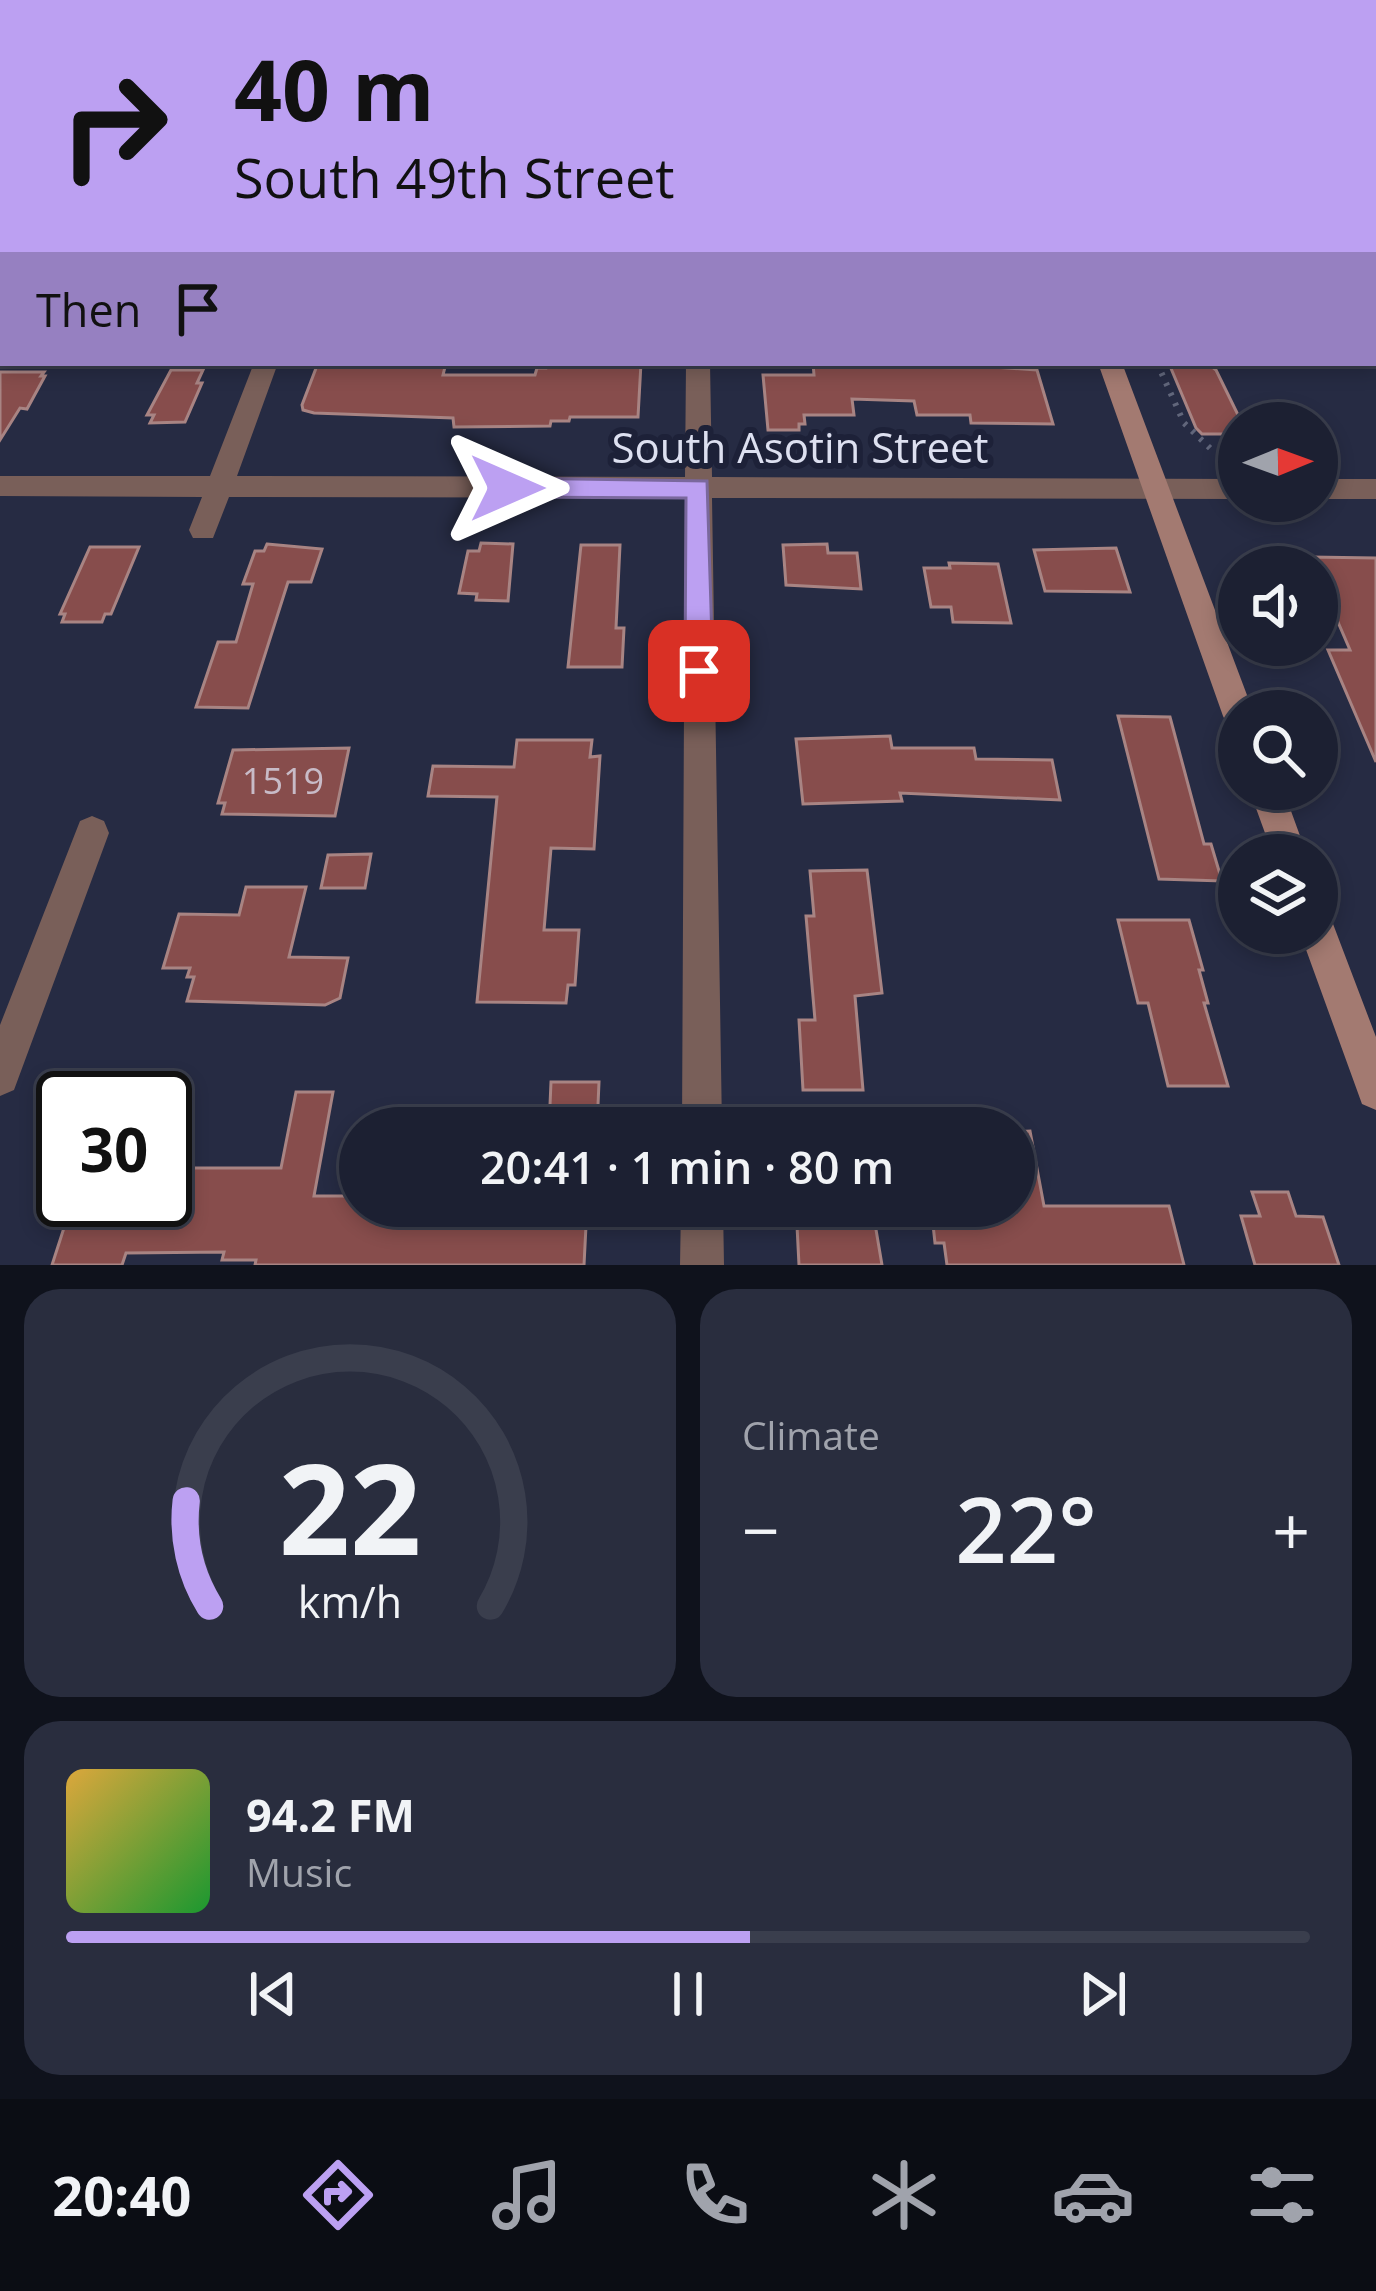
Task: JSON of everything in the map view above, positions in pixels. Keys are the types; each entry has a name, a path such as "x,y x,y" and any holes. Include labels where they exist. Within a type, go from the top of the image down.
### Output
{"main road":[{"path":"1111,366 1229,690"},
{"path":"1326,954 1376,1090"}],"street":[{"path":"203,530 265,366"},
{"path":"698,366 702,1107"},
{"name":"South Asotin Street","path":"0,486 1218,489"},
{"path":"1338,489 1376,489"},
{"path":"0,1076 92,833"},
{"path":"702,1227 702,1265"}],"path":[{"path":"1158,366 1178,418 1192,439 1213,451"}],"building":[{"path":"317,366 445,366 443,375 535,375 537,368 546,366 641,366 638,417 570,417 569,421 551,421 550,426 454,427 453,418 314,413 303,410"},
{"path":"813,366 1037,370 1053,424 971,423 970,415 917,415 914,401 852,399 854,415 804,415 805,424 799,424 799,430 768,430 763,375 814,375"},
{"path":"1170,366 1211,366 1232,402 1218,402 1218,434 1202,434"},
{"path":"171,370 203,370 197,383 202,383 185,422 150,423 154,415 147,415"},
{"path":"0,372 44,372 41,376 45,376 27,409 20,408 0,440"},
{"path":"481,543 513,544 508,601 476,600 477,594 459,593 468,551 479,551"},
{"path":"267,544 322,549 311,582 288,582 248,708 196,707 218,642 236,642 253,584 243,584 255,551 264,551"},
{"path":"827,544 828,553 857,553 861,589 786,585 783,545"},
{"path":"581,545 620,545 616,628 624,628 622,667 568,667"},
{"path":"90,547 139,547 111,614 105,614 102,622 62,622 65,614 60,614"},
{"path":"1116,548 1130,592 1045,591 1034,550"},
{"path":"1338,557 1376,558 1376,762 1335,666 1338,650 1350,650 1338,622"},
{"path":"949,563 998,564 1011,623 953,622 951,607 931,607 924,568 950,568"},
{"path":"1118,716 1170,717 1204,844 1211,844 1218,868 1218,881 1159,879"},
{"path":"890,736 892,748 974,748 976,759 1052,760 1060,800 900,793 902,801 803,804 796,739"},
{"path":"517,740 592,740 590,757 600,756 594,849 551,848 544,930 579,930 575,985 568,985 566,1003 477,1002 497,797 428,796 433,766 514,767"},
{"path":"349,748 335,816 222,814 225,803 218,803 233,750"},
{"path":"371,854 365,888 321,888 328,855"},
{"path":"867,870 882,993 855,996 863,1090 803,1090 799,1020 815,1020 806,916 814,916 810,871"},
{"path":"246,887 306,887 289,957 348,958 340,998 325,1005 187,1001 194,977 187,977 190,968 163,968 179,914 239,915"},
{"path":"1118,920 1189,920 1203,970 1199,970 1208,1003 1204,1003 1228,1086 1168,1086 1148,1003 1138,1003"},
{"path":"551,1082 599,1082 598,1107 550,1107"},
{"path":"296,1092 333,1092 314,1196 339,1196 339,1227 586,1227 584,1265 255,1265 256,1260 222,1260 224,1252 126,1253 122,1265 52,1265 64,1227 192,1227 192,1168 281,1168"},
{"path":"1035,1158 1044,1206 1169,1206 1184,1265 947,1265 944,1243 935,1243 933,1227 1035,1227"},
{"path":"1252,1192 1288,1192 1296,1216 1323,1217 1339,1265 1255,1265 1241,1216 1260,1216"},
{"path":"797,1227 876,1227 882,1265 799,1265"}],"route":[{"path":"507,488 698,488 699,671"}]}
